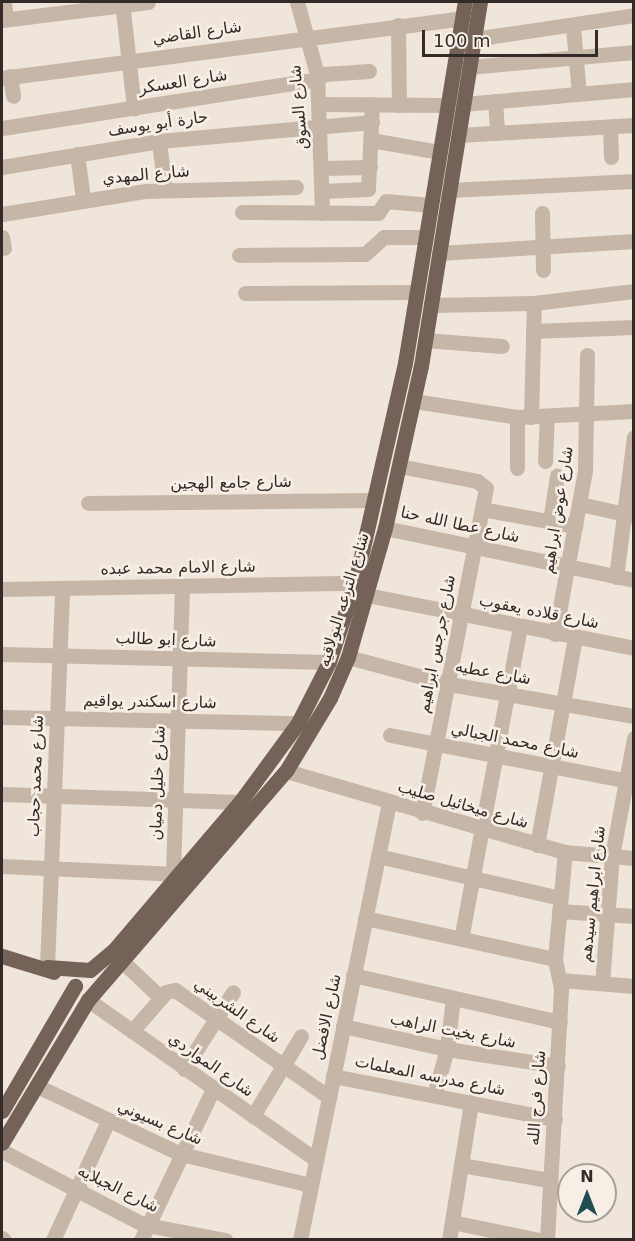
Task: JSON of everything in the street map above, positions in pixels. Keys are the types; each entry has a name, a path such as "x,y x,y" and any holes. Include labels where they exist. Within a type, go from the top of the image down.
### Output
{"main road":[{"name":"شارع الترعه البولاقيه","path":"2,1143 93,995 123,962 186,871 298,723 329,662 355,583 405,363 465,2"},
{"name":"شارع الترعه البولاقيه","path":"2,956 47,967 81,972 99,966 186,871 286,771 311,732 348,657 385,528 421,366 480,2"},
{"path":"405,363 421,366"},
{"path":"47,967 93,995"},
{"path":"2,1111 75,986"}],"street":[{"path":"4,2 4,20 77,6 148,2"},
{"name":"شارع السوق","path":"297,2 318,79 322,213"},
{"path":"122,3 134,108"},
{"path":"474,39 573,27 633,15"},
{"name":"شارع القاضي","path":"6,77 307,35 462,18"},
{"path":"398,25 399,105"},
{"path":"573,27 579,94"},
{"path":"469,67 633,52"},
{"name":"شارع العسكر","path":"2,128 318,79 324,74 369,71"},
{"path":"6,77 13,96"},
{"path":"464,104 633,89"},
{"path":"495,101 497,133"},
{"path":"320,104 447,105"},
{"path":"322,191 368,189 372,104"},
{"name":"حارة أبو يوسف","path":"2,167 159,141 321,124 372,122"},
{"path":"459,135 633,125"},
{"path":"610,127 611,157"},
{"path":"371,140 440,152"},
{"path":"159,141 165,190"},
{"path":"77,154 83,199"},
{"path":"322,168 370,167"},
{"path":"450,190 633,181"},
{"name":"شارع المهدي","path":"2,214 83,199 165,190 296,187"},
{"path":"242,212 378,213 386,201 431,205"},
{"path":"542,213 543,270"},
{"path":"239,255 365,254 384,237 426,237"},
{"path":"439,253 633,240"},
{"path":"431,305 534,303 633,291"},
{"path":"245,293 416,292"},
{"path":"517,468 533,331 534,303"},
{"path":"533,331 633,327"},
{"path":"425,340 502,346"},
{"name":"شارع عوض ابراهيم","path":"555,634 580,504 587,354"},
{"path":"414,401 524,417 633,411"},
{"path":"545,461 548,416"},
{"path":"616,577 630,515 633,437"},
{"name":"شارع جرجس ابراهيم","path":"399,466 483,483 482,509 422,813"},
{"path":"550,521 557,476"},
{"name":"شارع جامع الهجين","path":"88,503 374,500"},
{"path":"580,504 630,515"},
{"path":"482,509 575,526"},
{"name":"شارع عطا الله حنا","path":"385,528 633,580"},
{"name":"شارع الامام محمد عبده","path":"2,589 355,583"},
{"name":"شارع خليل دميان","path":"182,586 176,798 186,871"},
{"name":"شارع محمد حجاب","path":"47,967 62,588"},
{"name":"شارع قلاده يعقوب","path":"367,595 633,648"},
{"path":"460,939 475,879 505,693 520,627"},
{"path":"537,845 575,638"},
{"name":"شارع ابو طالب","path":"2,654 329,662"},
{"name":"شارع عطيه","path":"348,657 449,684 633,716"},
{"name":"شارع اسكندر يواقيم","path":"2,717 298,723"},
{"name":"شارع محمد الجبالي","path":"390,735 629,782"},
{"name":"شارع ابراهيم سيدهم","path":"602,983 612,856 629,782 633,738"},
{"name":"شارع ميخائيل صليب","path":"286,771 422,813 537,845 565,852 633,858"},
{"path":"2,794 176,798 240,802"},
{"name":"شارع الافضل","path":"300,1239 314,1158 329,1097 389,802"},
{"name":"شارع فرج الله","path":"547,1239 560,1022 560,980 555,959 565,852"},
{"path":"378,856 475,879 560,904 607,914 633,916"},
{"path":"2,866 186,871"},
{"path":"365,918 555,959"},
{"path":"123,962 161,998 132,1032"},
{"path":"353,975 560,1022"},
{"path":"560,980 633,986"},
{"name":"شارع الشربيني","path":"161,998 175,990 329,1097"},
{"path":"184,1069 233,992"},
{"name":"شارع المواردي","path":"93,995 132,1032 314,1158"},
{"path":"434,1095 447,1049 453,998"},
{"name":"شارع بخيت الراهب","path":"343,1026 447,1049 558,1066"},
{"path":"253,1116 301,1036"},
{"name":"شارع مدرسه المعلمات","path":"333,1076 555,1119"},
{"name":"شارع بسيوني","path":"37,1086 181,1154 309,1185"},
{"path":"144,1233 213,1089"},
{"path":"449,1239 471,1102"},
{"path":"53,1239 108,1121"},
{"name":"شارع الجبلايه","path":"2,1151 76,1189 144,1233 225,1239"},
{"path":"461,1165 549,1180"},
{"path":"452,1222 538,1239"}]}
